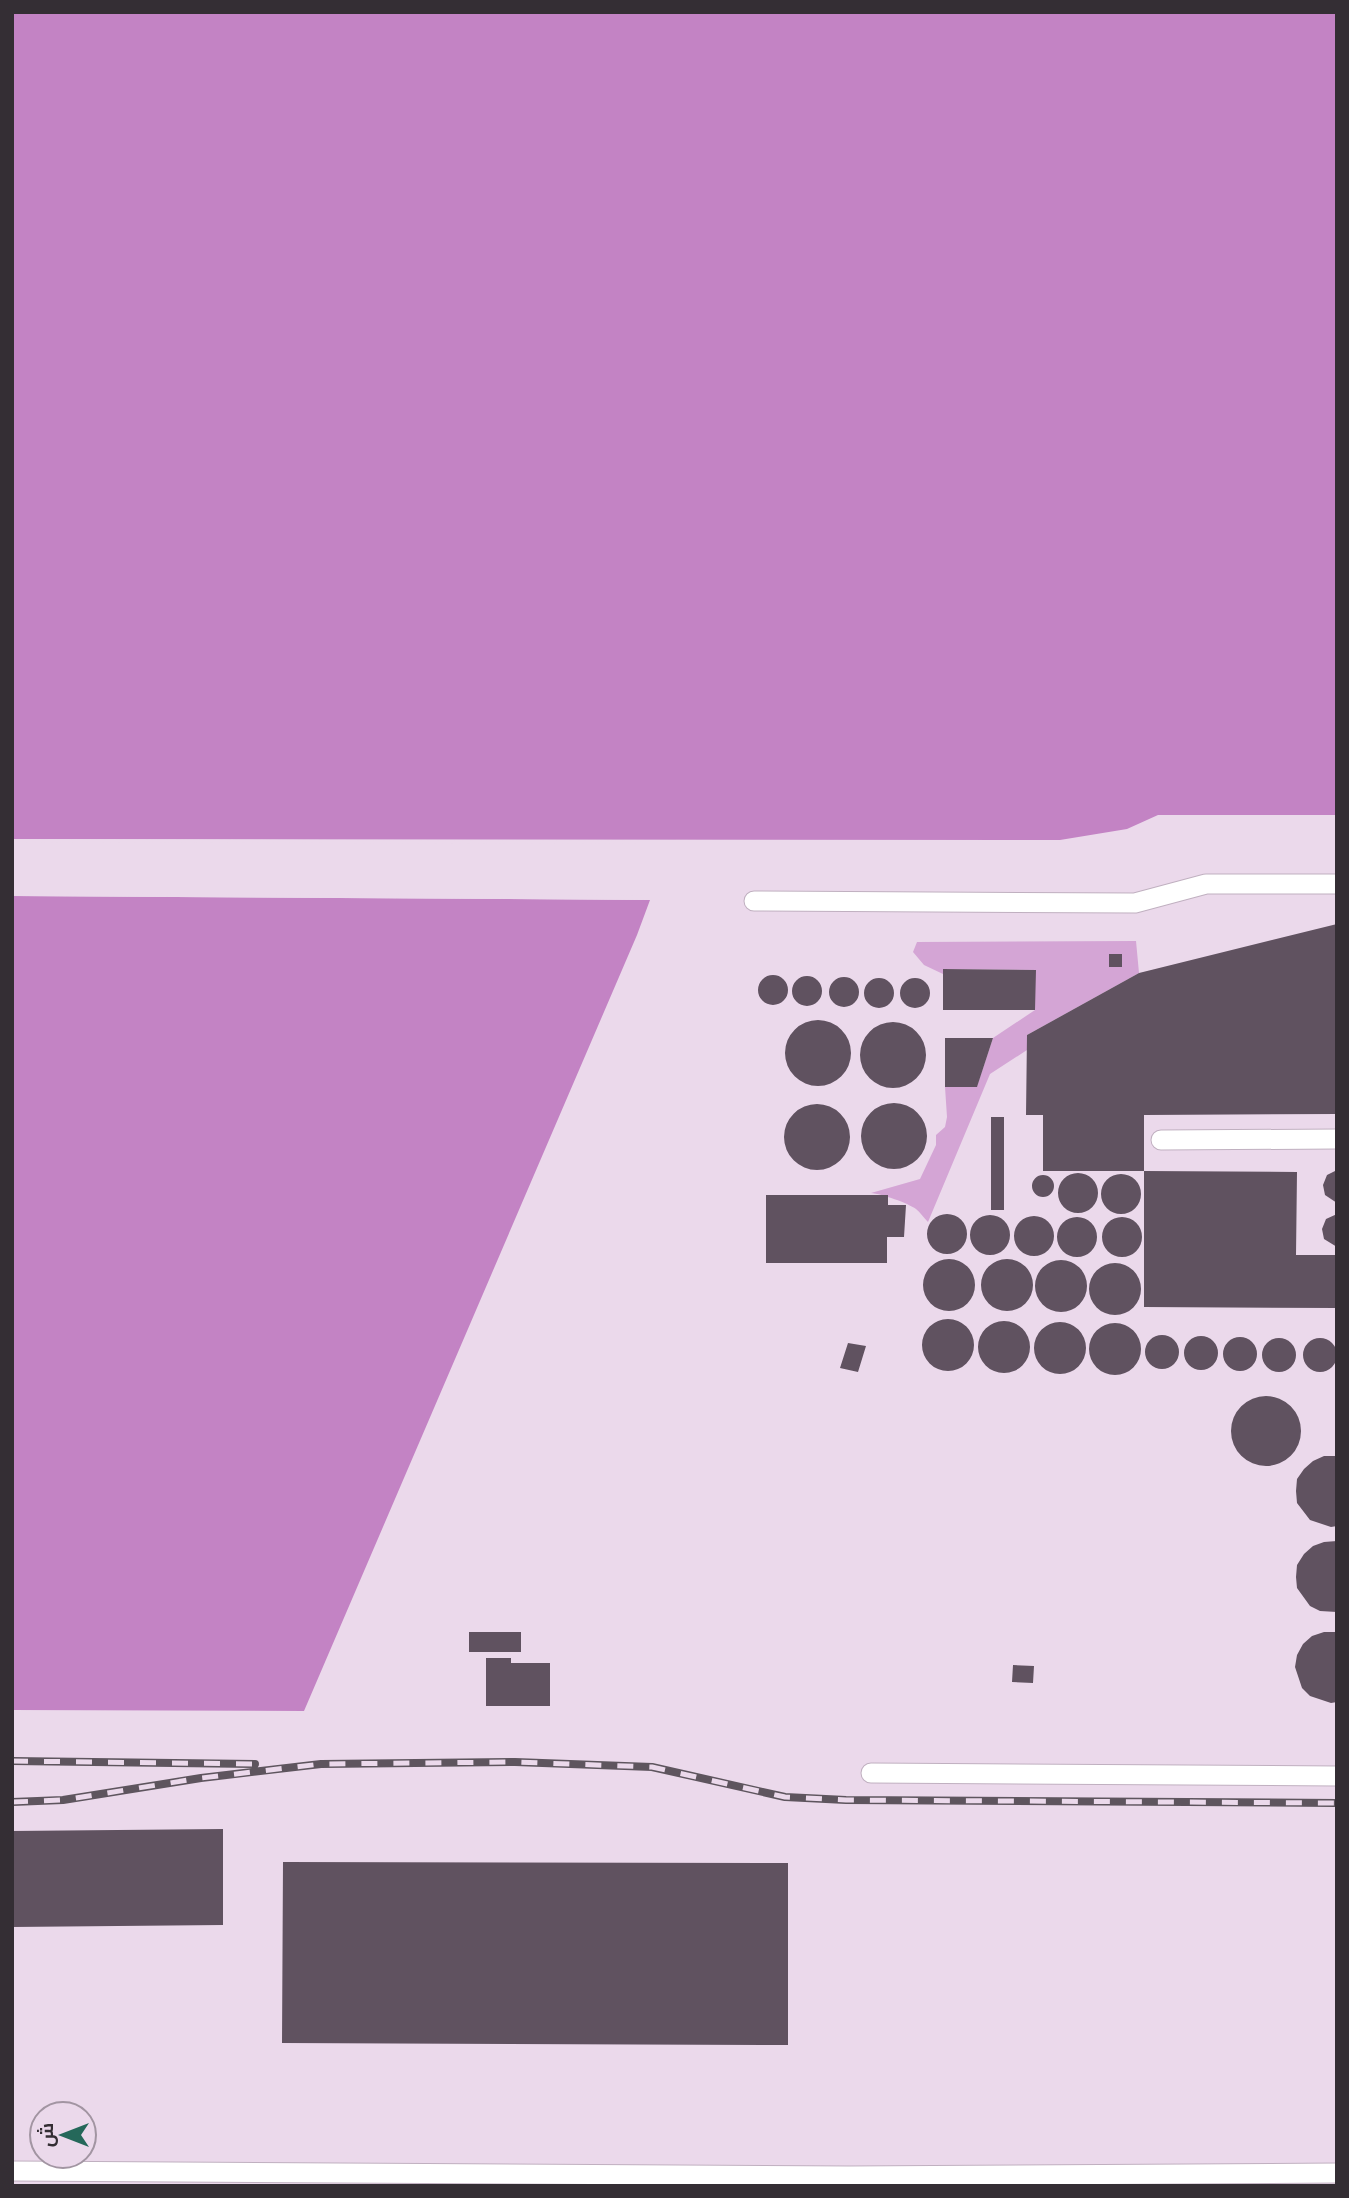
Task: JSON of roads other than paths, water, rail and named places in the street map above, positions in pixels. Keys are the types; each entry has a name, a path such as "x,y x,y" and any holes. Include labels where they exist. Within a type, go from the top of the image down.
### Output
{"lane":[{"path":"754,901 1135,903 1206,884 1337,884"},
{"path":"1161,1140 1337,1139"},
{"path":"871,1773 1337,1776"},
{"path":"12,2171 821,2175 1337,2174"}],"railway":[{"path":"12,1761 255,1764"},
{"path":"12,1802 63,1800 201,1778 321,1764 515,1762 652,1767 785,1797 846,1800 1337,1803"}]}
